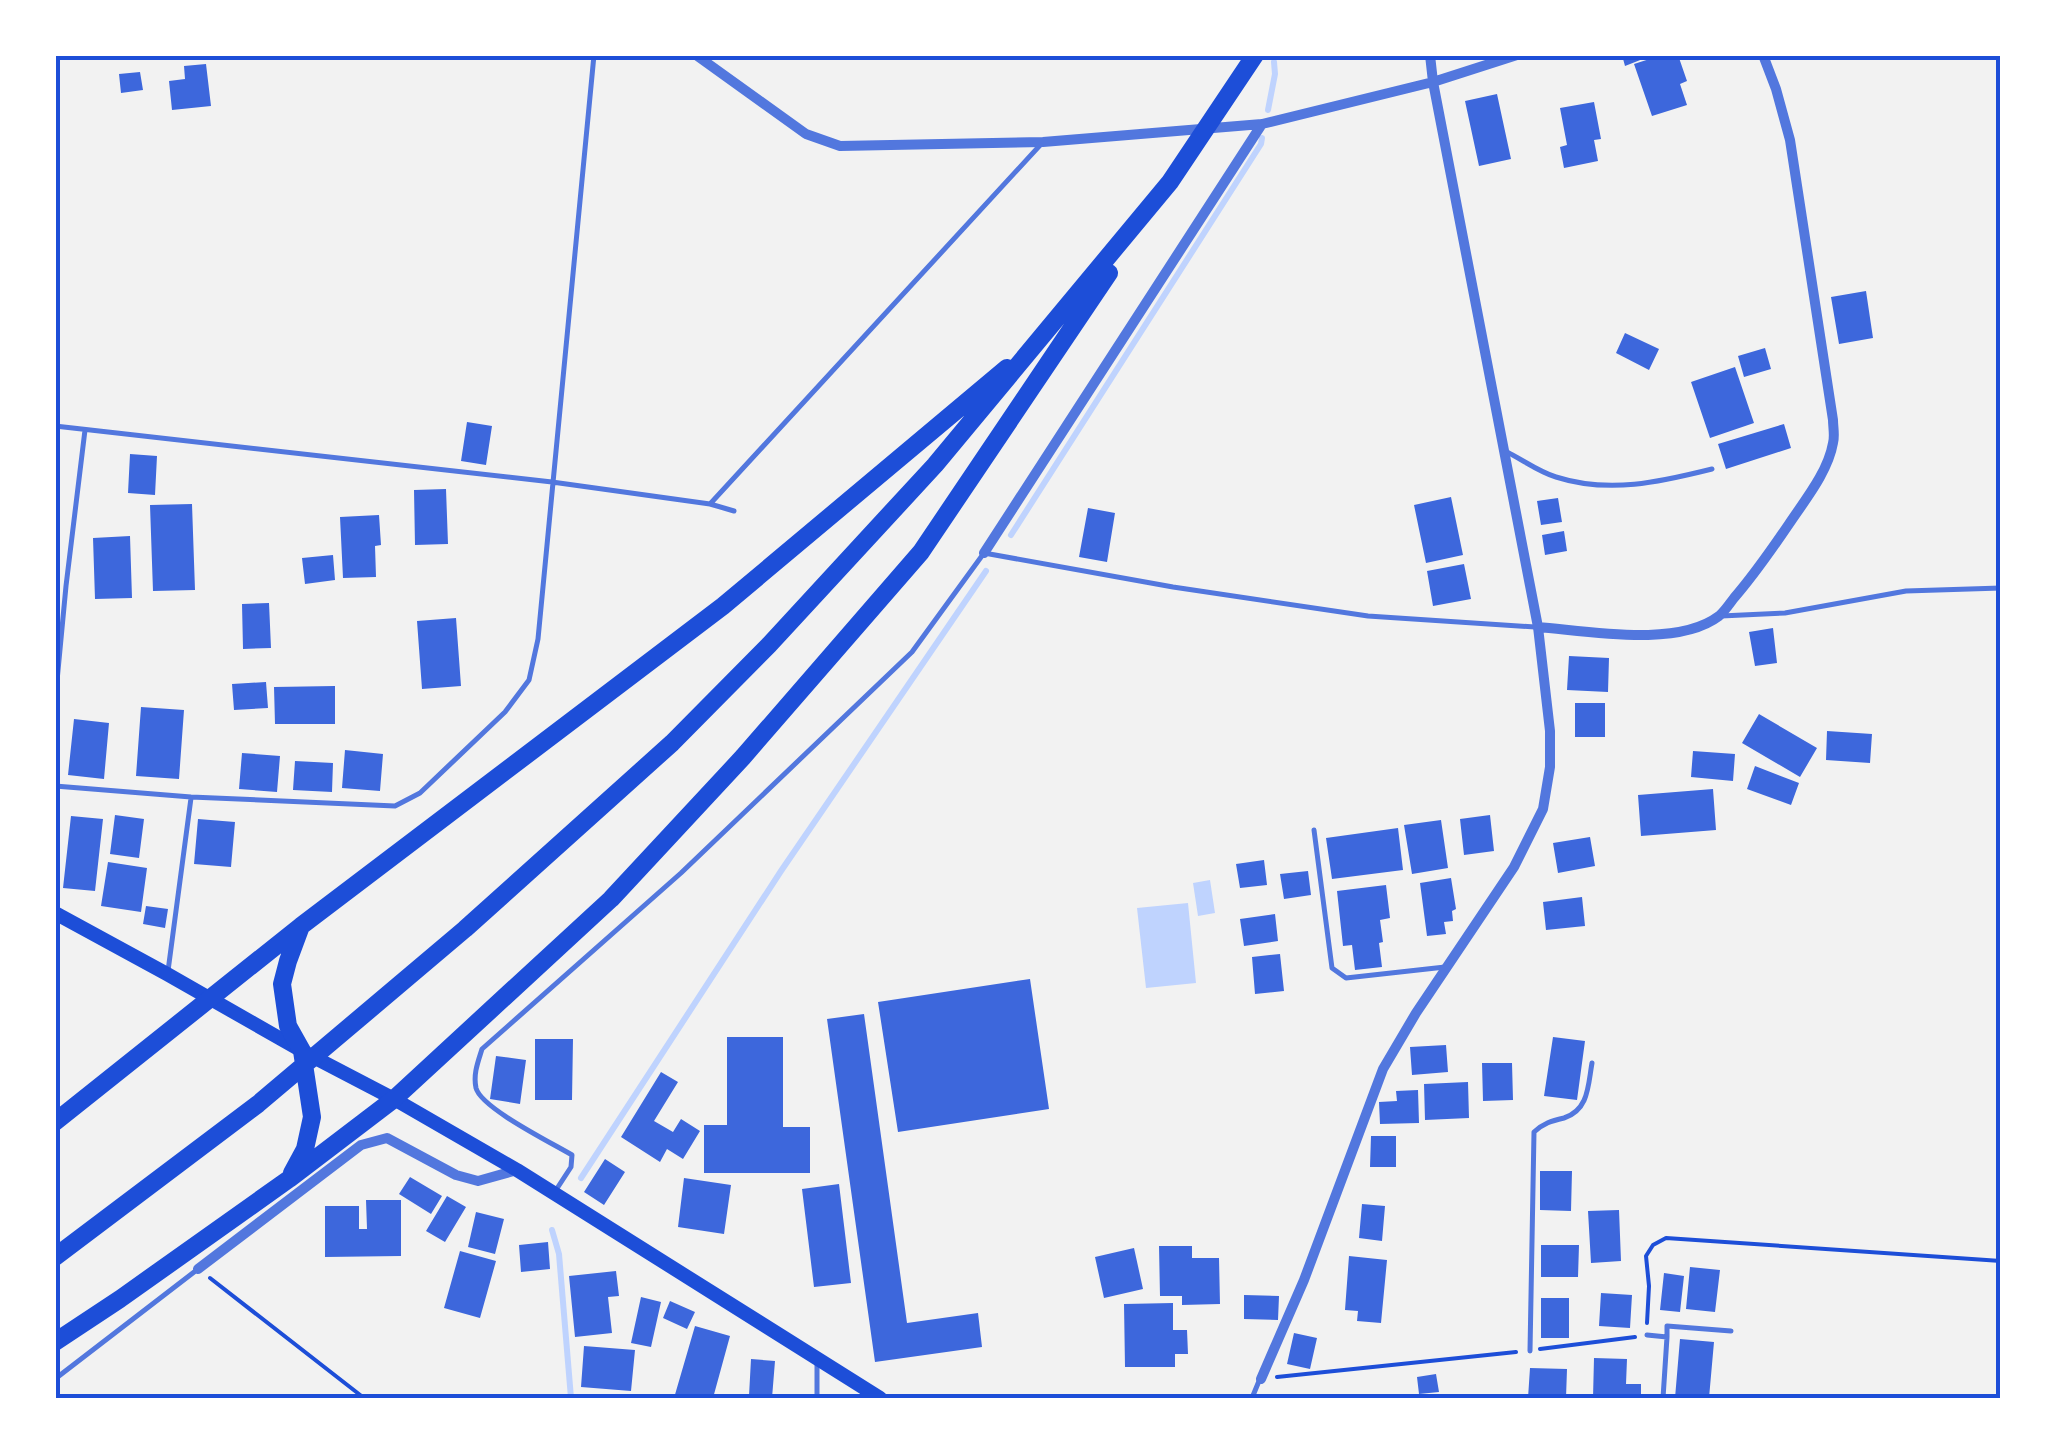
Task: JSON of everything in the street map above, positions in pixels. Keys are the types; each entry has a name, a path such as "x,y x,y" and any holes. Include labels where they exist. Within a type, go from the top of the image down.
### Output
{"highway":[{"path":"55,1342 289,1179 394,1099 611,899 743,757 921,552 1250,62"},
{"path":"55,1257 258,1104 465,929 672,743 770,645 936,465 1170,182"},
{"path":"55,1122 301,926 723,606 1044,336"},
{"path":"289,1179 306,1149 312,1117 302,1051 288,1026 282,984 301,926"}],"main road":[{"path":"55,914 516,1170 880,1398"}],"street":[{"path":"696,55 806,134 840,146 1044,142 1262,124 1433,82 1517,55"},
{"path":"1261,1379 1304,1280 1383,1069 1514,868 1543,809 1550,767 1550,731 1538,627 1430,55"},
{"path":"1538,627 1640,636 1694,627 1719,616 1816,484 1834,442 1790,140 1763,55"},
{"path":"984,552 1262,124"},
{"path":"198,1269 361,1145 387,1138 456,1175 478,1181 516,1170"}],"lane":[{"path":"55,786 395,806 420,793 506,712 529,680 538,639 594,55"},
{"path":"710,504 1044,142"},
{"path":"55,426 552,482 710,504 734,511"},
{"path":"55,771 66,586 85,430"},
{"path":"1504,451 1553,476 1593,486 1662,481 1712,469"},
{"path":"554,1194 571,1167 572,1155 489,1106 476,1092 475,1071 482,1049 681,873 912,652 984,552 1173,588 1368,616 1538,627"},
{"path":"1719,616 1786,614 1906,591 2001,588"},
{"path":"167,974 191,797"},
{"path":"1314,830 1332,968 1346,978 1448,966"},
{"path":"1530,1351 1534,1132 1544,1123 1573,1115 1585,1103 1592,1063"},
{"path":"55,1379 198,1269"},
{"path":"1663,1398 1667,1326 1731,1330"},
{"path":"1646,1335 1667,1337"},
{"path":"817,1357 817,1398"},
{"path":"1252,1398 1261,1379"}],"path":[{"path":"1261,1379 1646,1335 1646,1256 1653,1245 1666,1238 2001,1261"},
{"path":"198,1269 364,1398"}],"water":[{"path":"1210,880 1215,913 1198,916 1193,883"},
{"path":"1188,903 1196,983 1146,988 1137,908"}],"building":[{"path":"1622,55 1653,55 1625,66"},
{"path":"1662,55 1678,55 1687,81 1680,84 1687,105 1652,116 1634,64"},
{"path":"206,64 211,106 172,110 169,81 185,79 184,66"},
{"path":"140,72 143,90 121,93 119,74"},
{"path":"1497,94 1511,159 1479,166 1465,101"},
{"path":"1594,102 1601,139 1594,140 1598,161 1564,168 1560,147 1567,145 1560,108"},
{"path":"1866,291 1873,338 1839,344 1831,297"},
{"path":"1625,333 1659,349 1649,370 1616,353"},
{"path":"1765,348 1771,369 1744,377 1738,356"},
{"path":"1735,367 1754,423 1710,438 1691,382"},
{"path":"467,422 492,426 486,465 461,461"},
{"path":"1784,424 1791,448 1726,469 1718,444"},
{"path":"130,454 157,456 155,495 128,493"},
{"path":"446,489 448,544 415,545 414,490"},
{"path":"1451,497 1463,555 1426,563 1414,505"},
{"path":"1558,498 1562,522 1541,525 1537,501"},
{"path":"192,504 195,590 153,591 150,505"},
{"path":"1088,508 1115,513 1107,562 1079,557"},
{"path":"379,515 381,545 375,546 376,577 343,578 340,517"},
{"path":"1564,531 1567,551 1545,555 1542,535"},
{"path":"130,536 132,598 95,599 93,538"},
{"path":"333,555 335,580 305,584 302,558"},
{"path":"1464,564 1471,599 1433,606 1427,571"},
{"path":"269,603 271,648 243,649 242,604"},
{"path":"456,618 461,686 422,689 417,621"},
{"path":"1773,628 1777,663 1755,666 1749,632"},
{"path":"1569,656 1609,658 1608,692 1567,690"},
{"path":"266,682 268,708 234,710 232,684"},
{"path":"335,686 335,724 275,724 274,687"},
{"path":"1575,703 1605,703 1605,737 1575,737"},
{"path":"141,707 184,710 179,779 136,776"},
{"path":"1759,714 1817,748 1800,777 1742,743"},
{"path":"74,719 109,723 104,779 68,775"},
{"path":"1827,731 1872,734 1870,763 1826,760"},
{"path":"345,750 383,754 380,791 342,788"},
{"path":"1693,751 1735,754 1733,781 1691,777"},
{"path":"242,753 280,756 277,792 239,789"},
{"path":"295,761 333,763 332,792 293,790"},
{"path":"1755,766 1799,783 1791,805 1747,789"},
{"path":"1713,789 1716,830 1641,836 1638,795"},
{"path":"115,815 144,819 139,858 110,854"},
{"path":"1490,815 1494,851 1464,855 1460,819"},
{"path":"71,816 103,819 95,891 63,888"},
{"path":"198,819 235,822 231,867 194,864"},
{"path":"1441,820 1448,868 1412,874 1404,825"},
{"path":"1398,828 1403,870 1332,879 1326,838"},
{"path":"1590,837 1595,866 1558,873 1553,843"},
{"path":"1264,860 1267,885 1240,888 1236,864"},
{"path":"108,862 147,868 141,912 101,906"},
{"path":"1308,871 1311,895 1284,899 1280,874"},
{"path":"1451,878 1456,909 1452,911 1453,921 1444,922 1446,934 1427,936 1420,883"},
{"path":"1386,885 1390,918 1380,920 1382,967 1355,970 1352,945 1343,946 1337,891"},
{"path":"1582,897 1585,926 1546,930 1543,902"},
{"path":"146,906 168,909 165,928 143,924"},
{"path":"1275,914 1278,941 1244,946 1240,919"},
{"path":"1280,954 1284,991 1255,994 1252,957"},
{"path":"1030,979 1049,1109 898,1132 878,1002"},
{"path":"864,1014 907,1323 978,1313 982,1347 875,1362 827,1019"},
{"path":"727,1037 783,1037 783,1127 810,1127 810,1173 704,1173 704,1125 727,1125"},
{"path":"1553,1037 1585,1041 1577,1100 1544,1096"},
{"path":"535,1039 573,1039 572,1100 535,1100"},
{"path":"1446,1045 1448,1072 1412,1075 1410,1047"},
{"path":"496,1056 526,1060 520,1104 490,1099"},
{"path":"1482,1063 1512,1063 1513,1100 1483,1101"},
{"path":"661,1072 678,1082 654,1121 673,1132 681,1119 700,1131 683,1159 667,1149 660,1162 621,1137"},
{"path":"1468,1082 1469,1118 1425,1120 1424,1084"},
{"path":"1418,1090 1419,1123 1380,1124 1379,1102 1397,1101 1396,1091"},
{"path":"1371,1136 1396,1136 1396,1167 1370,1167"},
{"path":"605,1159 625,1172 604,1205 584,1192"},
{"path":"1540,1171 1572,1171 1571,1211 1540,1210"},
{"path":"410,1177 442,1196 431,1214 399,1194"},
{"path":"684,1178 731,1185 724,1234 678,1227"},
{"path":"839,1184 851,1283 814,1287 802,1189"},
{"path":"447,1196 466,1207 445,1242 426,1231"},
{"path":"366,1200 401,1200 401,1256 325,1257 325,1206 359,1206 359,1229 367,1229"},
{"path":"1362,1204 1385,1206 1382,1241 1359,1238"},
{"path":"1619,1210 1621,1261 1591,1263 1588,1211"},
{"path":"476,1212 504,1219 495,1254 468,1247"},
{"path":"548,1242 550,1269 521,1272 519,1245"},
{"path":"1541,1245 1579,1245 1578,1277 1541,1277"},
{"path":"1159,1246 1192,1246 1192,1258 1219,1258 1220,1304 1182,1305 1182,1296 1160,1296"},
{"path":"1134,1248 1143,1289 1104,1298 1095,1257"},
{"path":"460,1251 496,1261 480,1318 444,1308"},
{"path":"1349,1256 1387,1260 1381,1323 1357,1321 1358,1311 1345,1310"},
{"path":"1690,1267 1720,1270 1715,1312 1686,1309"},
{"path":"616,1271 619,1296 608,1297 612,1333 575,1337 569,1276"},
{"path":"1664,1273 1684,1276 1680,1312 1660,1310"},
{"path":"1601,1293 1632,1295 1630,1328 1599,1326"},
{"path":"1244,1295 1279,1296 1278,1320 1244,1319"},
{"path":"641,1297 661,1302 651,1347 631,1343"},
{"path":"1541,1298 1569,1298 1569,1338 1541,1338"},
{"path":"670,1301 695,1312 687,1329 663,1318"},
{"path":"1173,1303 1173,1330 1187,1330 1188,1354 1175,1354 1175,1367 1125,1367 1124,1304"},
{"path":"695,1326 730,1336 713,1398 674,1398"},
{"path":"1294,1333 1317,1338 1310,1369 1287,1364"},
{"path":"1680,1339 1714,1342 1709,1398 1675,1398"},
{"path":"584,1346 635,1350 631,1391 581,1387"},
{"path":"1594,1358 1627,1359 1626,1384 1641,1384 1641,1398 1593,1398"},
{"path":"751,1359 775,1361 772,1398 749,1396"},
{"path":"1530,1368 1567,1369 1566,1398 1528,1398"},
{"path":"1436,1374 1439,1392 1419,1394 1417,1377"}],"waterway":[{"path":"1268,110 1274,62"},
{"path":"1011,535 1262,138"},
{"path":"581,1178 781,871 986,571"},
{"path":"552,1230 559,1254 571,1398"}]}
